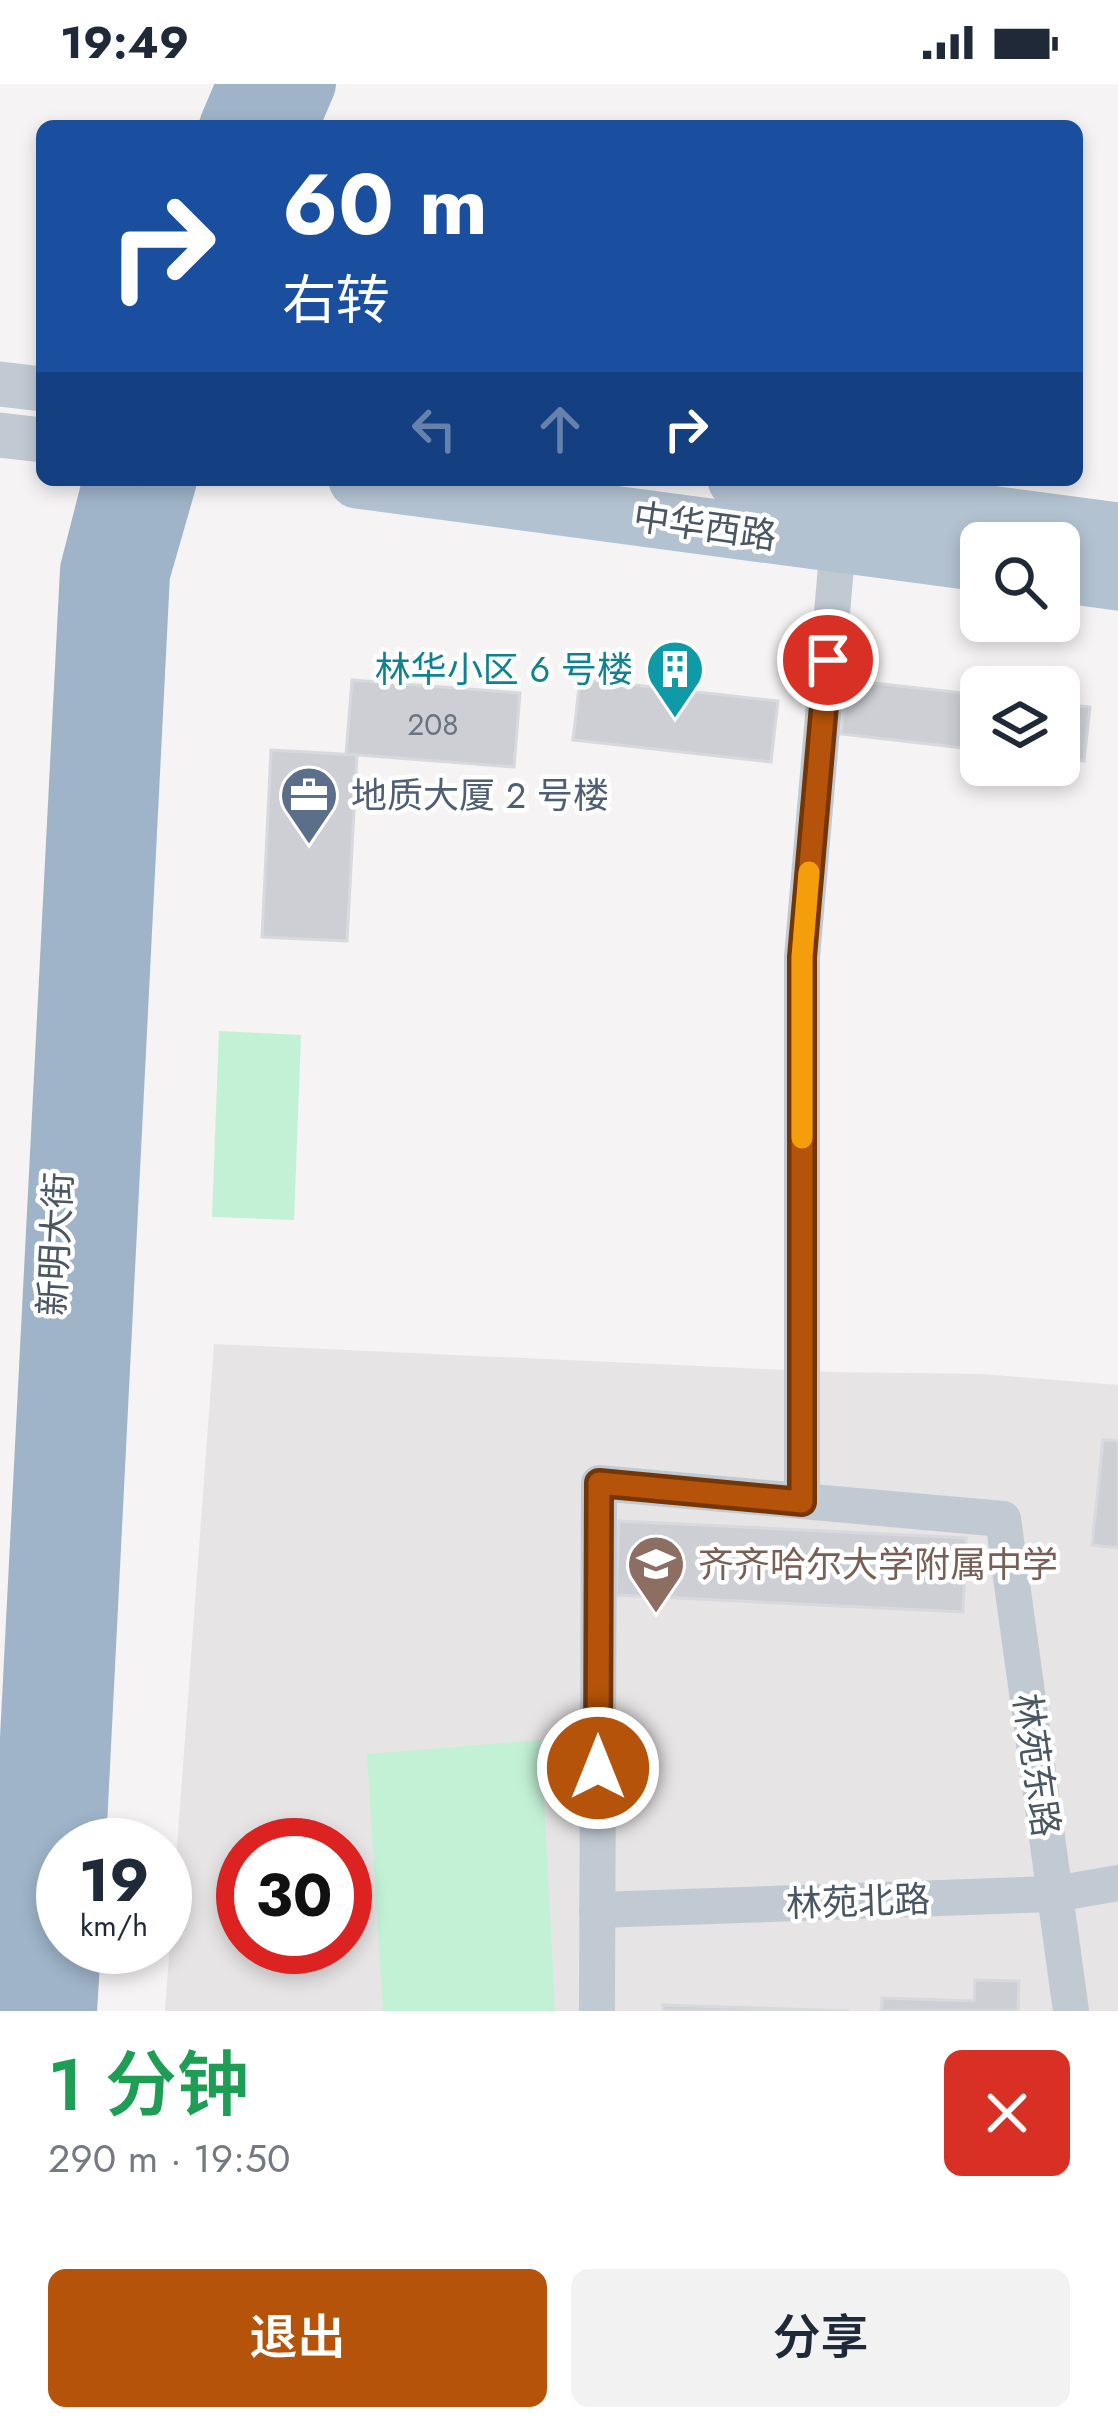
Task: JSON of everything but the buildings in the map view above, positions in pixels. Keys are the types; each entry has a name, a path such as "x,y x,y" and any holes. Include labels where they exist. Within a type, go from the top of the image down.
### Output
{"highway":[{"path":"232,120 247,84"},
{"path":"291,120 306,84"},
{"name":"新明大街","path":"16,2011 90,570 111,486"},
{"name":"新明大街","path":"77,1818 140,574 164,486"},
{"path":"68,2011 69,1974"}],"main road":[{"name":"中华西路","path":"402,486 960,560"},
{"name":"中华西路","path":"781,486 1118,531"},
{"path":"1080,577 1118,582"}],"street":[{"path":"0,384 36,387"},
{"path":"0,435 36,439"},
{"path":"597,2011 599,1483 802,1502 802,957 838,544"},
{"name":"林苑东路","path":"802,1502 1003,1520 1071,2011"},
{"name":"林苑北路","path":"598,1910 1055,1894 1118,1883"}],"shaded area":[{"name":"齐齐哈尔大学附属中学","path":"214,1344 831,1372 982,1374 1118,1385 1118,2011 165,2011 168,1974 192,1974 192,1818 179,1818"}],"green space":[{"path":"219,1031 301,1035 294,1220 212,1217"},
{"path":"541,1740 555,2011 383,2011 367,1754"}],"slow traffic":[{"path":"802,1138 802,957 809,872"}],"place":[{"name":"林华小区 6 号楼","path":"675,720"},
{"name":"地质大厦 2 号楼","path":"309,846"},
{"name":"齐齐哈尔大学附属中学","path":"656,1615"}],"route":[{"path":"598,1768 599,1483 802,1502 802,957 828,660"}]}
